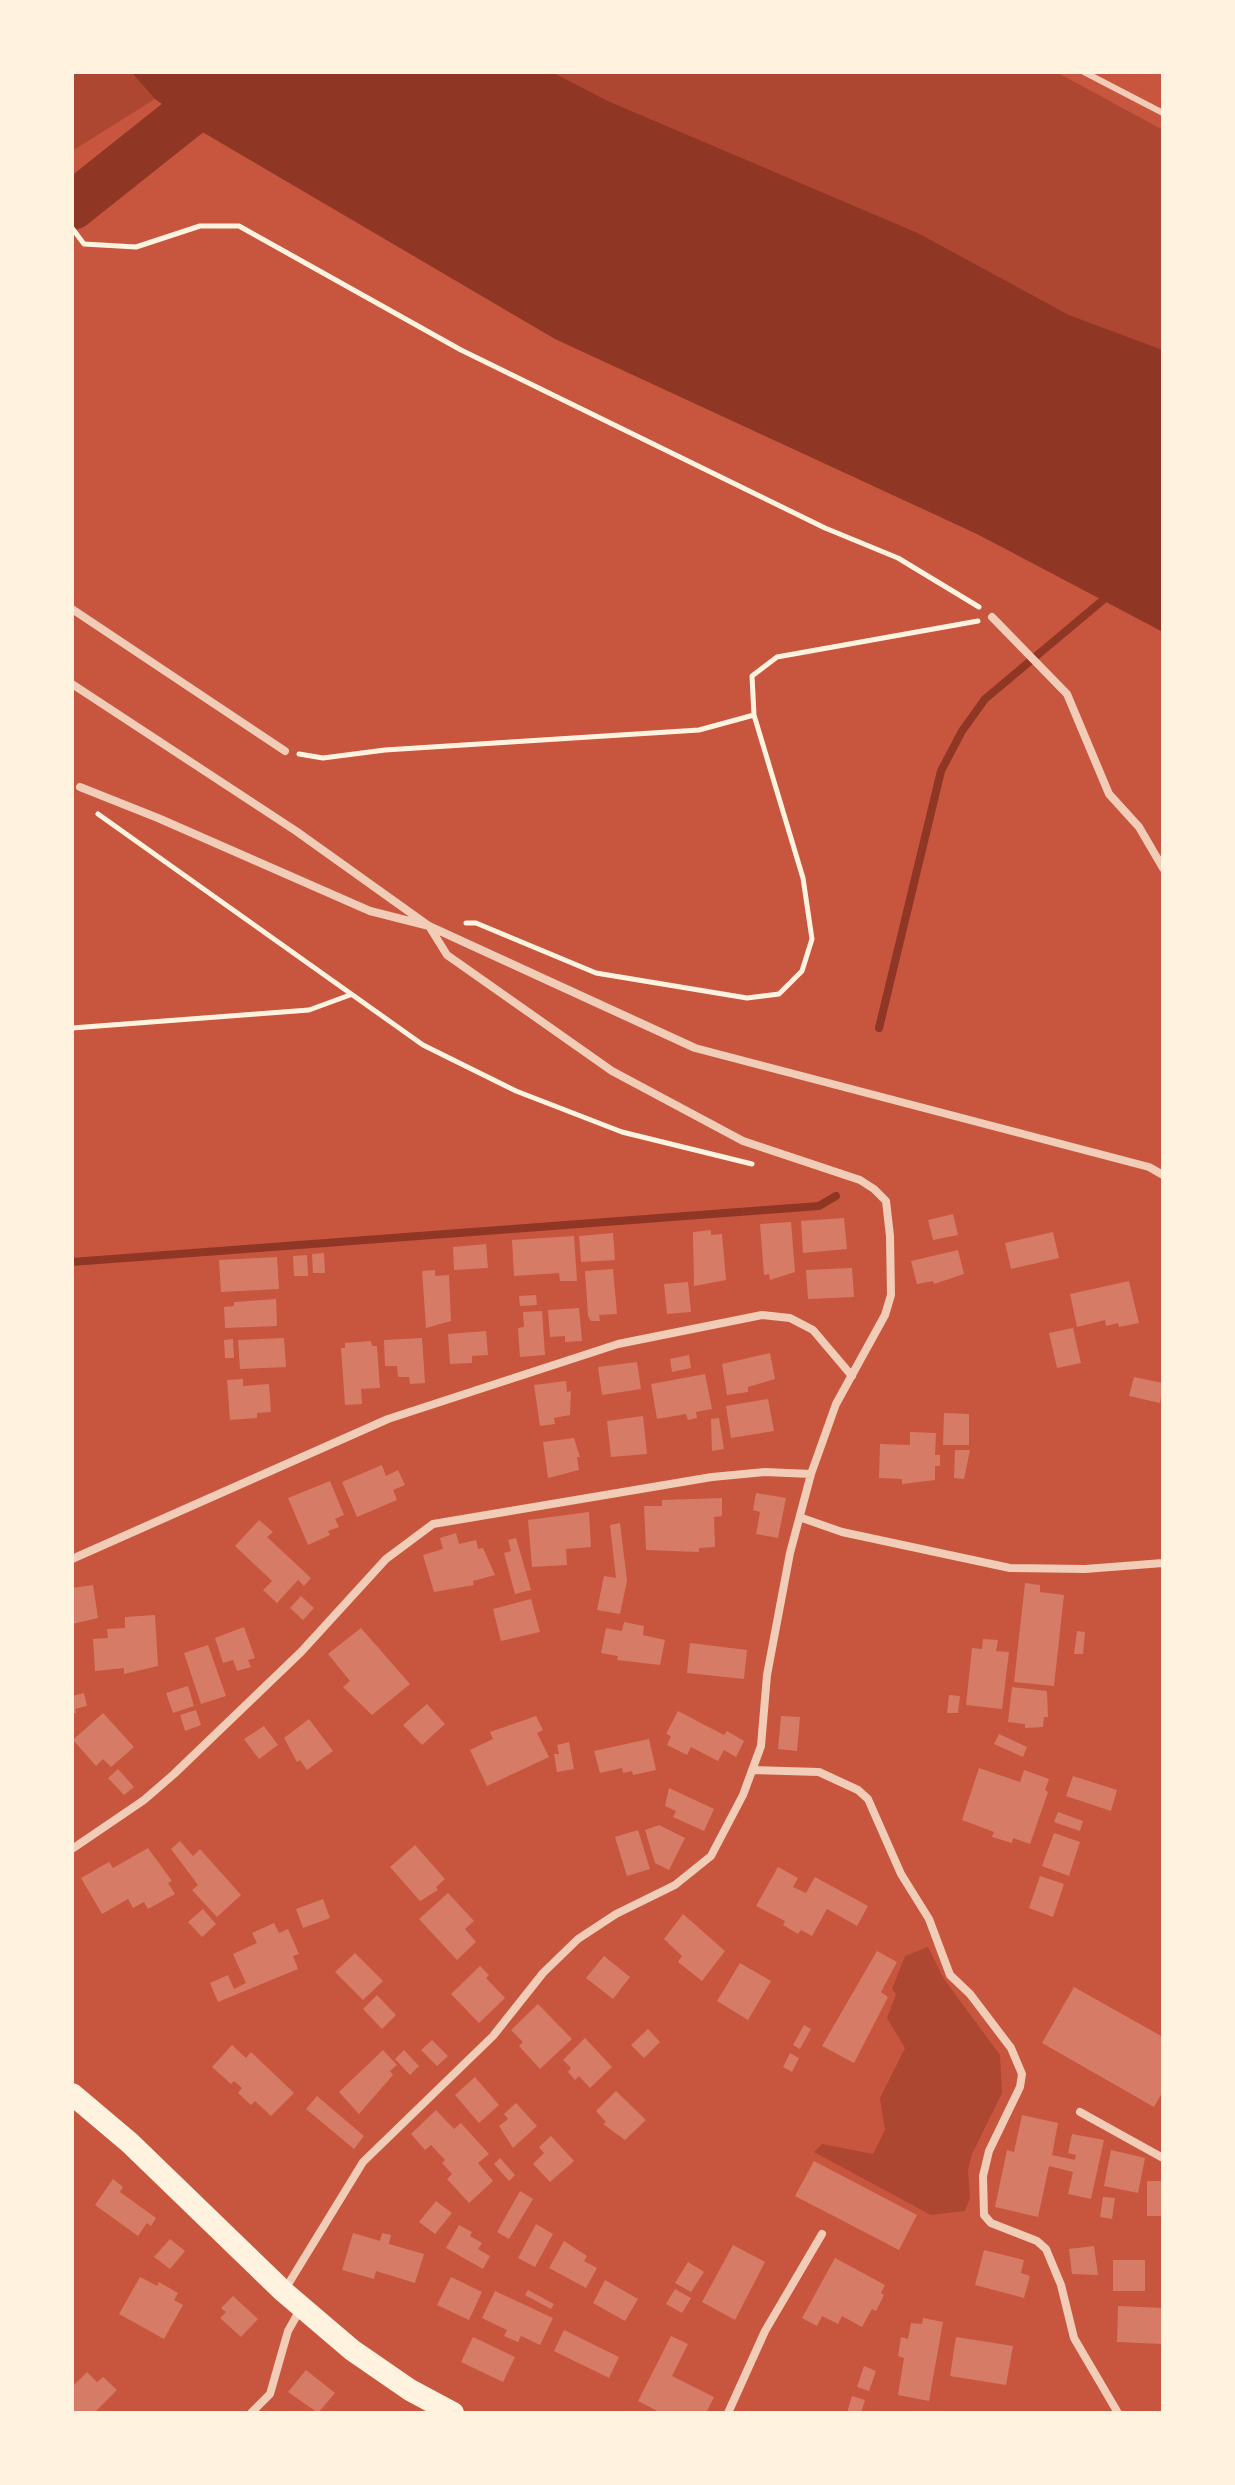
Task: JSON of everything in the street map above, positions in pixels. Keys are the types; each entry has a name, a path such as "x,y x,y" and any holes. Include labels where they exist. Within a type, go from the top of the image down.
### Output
{"highway":[{"path":"72,2094 130,2143 284,2292 352,2350 410,2390 453,2413"}],"street":[{"path":"72,609 285,751"},
{"path":"992,617 1067,694 1109,794 1139,827 1163,868"},
{"path":"72,684 296,831 429,926 447,955 612,1071 743,1141 860,1180 886,1201 891,1295 885,1315 836,1404 811,1474 802,1518 790,1553 767,1675 761,1746 711,1856 675,1885 616,1914 578,1939 543,1973 493,2036 384,2138 363,2162 284,2292"},
{"path":"80,787 370,911 429,926 695,1048 1134,1163 1163,1175"},
{"path":"72,1559 388,1419 618,1344 762,1315 790,1318 813,1330 852,1376"},
{"path":"72,1849 144,1800 174,1774 301,1652 386,1559 433,1524 712,1477 765,1472 811,1474"},
{"path":"802,1518 842,1532 1010,1568 1085,1569 1163,1563"},
{"path":"752,1770 819,1772 858,1790 868,1799 901,1874 929,1919 950,1975 970,1994 1011,2048 1022,2074 1020,2087 989,2151 983,2176 984,2215 991,2223 1037,2241 1046,2249 1061,2285 1074,2338 1118,2413"},
{"path":"1080,2112 1163,2158"},
{"path":"728,2413 765,2331 822,2234"},
{"path":"251,2413 270,2394 288,2331 302,2307"}],"lane":[{"path":"1084,72 1163,113"}],"path":[{"path":"72,228 84,244 136,247 200,226 239,226 461,350 825,528 898,558 948,586 992,617"},
{"path":"429,926 476,923 596,973 747,998 779,994 802,971 812,939 803,878 754,715 752,676 777,657 992,617"},
{"path":"285,751 323,758 385,750 699,730 754,715"},
{"path":"80,787 101,817 271,933 351,995 423,1045 516,1091 622,1132 758,1165 789,1154"},
{"path":"72,1028 309,1010 351,995"}],"shaded area":[{"path":"72,72 131,72 155,99 72,151"},
{"path":"131,72 552,72 608,101 918,233 1069,315 1163,350 1163,632 977,534 555,339 199,130 155,99"},
{"path":"552,72 1056,72 1163,130 1163,350 1069,315 918,233 608,101"},
{"path":"928,1947 944,1979 1000,2055 1002,2093 972,2154 968,2170 970,2198 965,2211 931,2215 814,2152 822,2144 873,2154 885,2130 880,2098 905,2048 887,2018 896,1994 892,1989 905,1956"}],"building":[{"path":"953,1214 958,1235 933,1240 928,1220"},
{"path":"844,1218 847,1249 803,1253 801,1221"},
{"path":"791,1222 795,1272 770,1280 769,1274 764,1275 760,1224"},
{"path":"711,1230 711,1235 722,1234 726,1280 694,1286 693,1232"},
{"path":"1053,1232 1059,1258 1011,1269 1005,1243"},
{"path":"613,1233 615,1260 581,1262 579,1236"},
{"path":"574,1236 577,1281 560,1281 559,1273 514,1276 512,1240"},
{"path":"486,1244 488,1268 454,1270 453,1247"},
{"path":"958,1250 964,1274 934,1284 933,1281 917,1284 911,1261"},
{"path":"324,1253 325,1273 313,1273 312,1254"},
{"path":"307,1255 308,1276 294,1276 293,1256"},
{"path":"277,1257 279,1289 221,1292 219,1260"},
{"path":"852,1268 854,1297 808,1299 806,1270"},
{"path":"613,1269 617,1314 599,1315 600,1321 591,1321 585,1271"},
{"path":"435,1270 435,1276 449,1275 451,1321 426,1328 422,1271"},
{"path":"1129,1281 1139,1323 1106,1326 1105,1320 1077,1327 1070,1294"},
{"path":"688,1282 691,1312 667,1314 664,1284"},
{"path":"536,1295 537,1305 520,1306 519,1296"},
{"path":"276,1299 277,1326 225,1328 224,1307 234,1306 234,1302"},
{"path":"579,1308 582,1341 565,1342 565,1336 550,1337 548,1310"},
{"path":"542,1311 545,1355 520,1357 518,1328 524,1327 523,1312"},
{"path":"1073,1328 1081,1363 1057,1368 1049,1333"},
{"path":"486,1331 488,1355 472,1356 472,1363 450,1364 448,1334"},
{"path":"284,1338 286,1367 240,1369 238,1340"},
{"path":"422,1338 425,1383 410,1384 409,1377 398,1377 397,1366 385,1366 384,1340"},
{"path":"233,1339 234,1358 225,1358 224,1340"},
{"path":"371,1341 372,1346 377,1346 380,1388 361,1389 362,1404 345,1405 341,1348 345,1348 345,1343"},
{"path":"770,1353 775,1379 748,1387 748,1392 727,1395 722,1364"},
{"path":"689,1355 691,1368 672,1372 670,1359"},
{"path":"637,1362 641,1389 602,1395 598,1367"},
{"path":"705,1374 712,1409 696,1412 697,1418 688,1420 686,1414 657,1419 651,1384"},
{"path":"1134,1377 1163,1383 1160,1403 1129,1396"},
{"path":"243,1379 243,1386 269,1384 271,1412 257,1413 257,1418 230,1420 227,1380"},
{"path":"566,1381 567,1392 571,1391 570,1415 554,1418 555,1424 540,1426 534,1385"},
{"path":"768,1399 774,1431 731,1438 726,1406"},
{"path":"944,1413 969,1414 969,1445 943,1445"},
{"path":"643,1416 647,1454 611,1457 607,1421"},
{"path":"719,1418 724,1449 712,1451 711,1419"},
{"path":"910,1432 936,1433 935,1455 940,1455 940,1466 935,1466 935,1480 902,1484 902,1479 879,1478 880,1444 910,1445"},
{"path":"574,1438 580,1457 577,1457 579,1470 548,1478 543,1442"},
{"path":"955,1450 970,1450 964,1479 954,1478"},
{"path":"382,1465 386,1476 398,1470 405,1485 393,1490 397,1500 357,1517 342,1482"},
{"path":"330,1481 344,1515 335,1519 339,1527 328,1531 330,1535 308,1545 288,1498"},
{"path":"756,1493 786,1498 778,1538 756,1534 760,1512 753,1510"},
{"path":"722,1498 722,1516 714,1517 715,1547 699,1548 699,1552 646,1550 644,1506 662,1506 662,1500"},
{"path":"589,1512 591,1547 566,1549 567,1565 532,1567 528,1520"},
{"path":"259,1520 273,1532 267,1537 311,1578 304,1586 298,1580 277,1603 263,1590 272,1581 235,1546"},
{"path":"620,1523 627,1581 620,1614 597,1610 604,1576 616,1578 610,1525"},
{"path":"456,1533 459,1544 476,1540 478,1549 483,1548 495,1575 473,1581 474,1585 434,1592 423,1555 443,1549 440,1538"},
{"path":"516,1538 531,1590 515,1594 504,1553 511,1551 508,1540"},
{"path":"1025,1583 1040,1585 1040,1592 1064,1595 1054,1686 1014,1682"},
{"path":"93,1585 98,1618 72,1624 72,1588"},
{"path":"301,1596 314,1608 303,1620 290,1608"},
{"path":"531,1599 540,1632 501,1641 493,1609"},
{"path":"155,1615 158,1666 124,1674 124,1668 95,1671 93,1639 108,1638 107,1629 125,1628 125,1617"},
{"path":"624,1622 644,1626 643,1635 665,1640 660,1665 617,1660 618,1656 601,1653 606,1628 622,1631"},
{"path":"244,1627 255,1658 248,1660 251,1667 237,1671 233,1660 223,1663 215,1638"},
{"path":"361,1628 410,1684 372,1715 343,1687 350,1681 328,1654"},
{"path":"1077,1631 1085,1632 1083,1654 1074,1654"},
{"path":"983,1639 998,1640 996,1651 1009,1652 1002,1709 966,1705 972,1648 982,1649"},
{"path":"690,1643 747,1650 744,1679 687,1673"},
{"path":"208,1645 226,1696 201,1704 184,1653"},
{"path":"188,1686 194,1706 173,1713 166,1693"},
{"path":"1012,1687 1047,1691 1048,1717 1044,1717 1043,1727 1025,1728 1025,1724 1008,1722"},
{"path":"84,1693 87,1706 75,1709 76,1713 72,1714 72,1696"},
{"path":"949,1695 960,1696 958,1713 947,1713"},
{"path":"427,1704 445,1724 422,1745 403,1725"},
{"path":"196,1710 201,1725 185,1731 180,1715"},
{"path":"678,1711 724,1735 727,1731 744,1741 736,1757 724,1750 718,1761 691,1747 687,1755 667,1745 671,1736 666,1734"},
{"path":"103,1713 134,1747 111,1767 103,1759 96,1766 73,1740"},
{"path":"536,1716 543,1730 537,1733 549,1757 487,1786 470,1750 493,1739 490,1732"},
{"path":"781,1716 800,1717 797,1751 778,1749"},
{"path":"309,1719 333,1751 307,1770 300,1760 297,1762 284,1738"},
{"path":"264,1726 278,1745 259,1759 244,1739"},
{"path":"999,1734 1027,1747 1023,1757 994,1744"},
{"path":"649,1739 656,1770 633,1775 632,1771 623,1773 622,1768 600,1773 594,1751"},
{"path":"569,1742 574,1769 557,1772 554,1754 559,1754 557,1745"},
{"path":"979,1768 1020,1782 1024,1770 1049,1779 1045,1790 1048,1792 1030,1844 1013,1838 1012,1843 992,1837 994,1832 962,1820"},
{"path":"118,1769 134,1787 124,1795 108,1778"},
{"path":"1073,1776 1117,1790 1111,1811 1066,1796"},
{"path":"669,1788 714,1809 704,1831 673,1817 676,1811 665,1806"},
{"path":"1058,1812 1083,1821 1080,1831 1054,1822"},
{"path":"659,1825 685,1838 669,1870 655,1863 645,1830"},
{"path":"638,1830 650,1869 627,1876 615,1837"},
{"path":"1054,1833 1080,1842 1069,1876 1042,1866"},
{"path":"180,1841 193,1856 200,1849 241,1895 217,1917 192,1890 198,1885 171,1849"},
{"path":"415,1845 445,1879 436,1887 438,1890 420,1901 390,1867"},
{"path":"148,1848 172,1881 168,1883 175,1894 148,1909 144,1902 133,1908 128,1899 102,1914 81,1878 109,1862 113,1868"},
{"path":"778,1867 798,1878 793,1887 806,1893 815,1877 868,1906 857,1926 827,1909 812,1936 801,1930 798,1934 783,1925 785,1921 756,1906"},
{"path":"1040,1876 1064,1884 1053,1917 1029,1908"},
{"path":"448,1893 474,1921 465,1929 476,1942 457,1960 419,1919"},
{"path":"323,1899 330,1918 303,1928 296,1909"},
{"path":"203,1909 216,1924 202,1937 188,1922"},
{"path":"683,1914 725,1951 702,1981 678,1962 682,1956 664,1939"},
{"path":"274,1923 279,1933 288,1929 299,1954 293,1956 298,1969 218,2002 210,1983 228,1975 234,1989 246,1983 233,1954 257,1943 252,1933"},
{"path":"877,1951 897,1962 881,1992 888,1997 854,2063 822,2046"},
{"path":"355,1953 383,1981 363,2000 335,1972"},
{"path":"604,1956 630,1977 613,1999 586,1978"},
{"path":"740,1963 771,1981 748,2020 717,2001"},
{"path":"480,1966 489,1975 486,1978 505,1998 479,2023 451,1994"},
{"path":"1074,1987 1163,2037 1163,2091 1154,2107 1042,2043"},
{"path":"377,1995 396,2015 382,2029 363,2009"},
{"path":"538,2004 572,2039 540,2069 519,2046 523,2042 511,2030"},
{"path":"804,2025 811,2029 800,2049 793,2045"},
{"path":"648,2029 660,2042 644,2058 631,2045"},
{"path":"585,2038 612,2067 590,2088 579,2076 575,2080 568,2072 571,2068 563,2060"},
{"path":"432,2040 448,2056 437,2066 421,2050"},
{"path":"232,2045 246,2058 251,2052 294,2093 271,2116 255,2101 251,2105 238,2093 242,2088 234,2081 231,2084 212,2067"},
{"path":"383,2050 397,2065 390,2071 393,2075 359,2114 339,2092"},
{"path":"404,2050 419,2066 410,2075 395,2059"},
{"path":"790,2053 799,2058 792,2072 783,2067"},
{"path":"475,2077 499,2105 479,2123 455,2095"},
{"path":"616,2091 646,2120 625,2140 603,2124 606,2122 596,2111"},
{"path":"317,2096 364,2136 354,2149 306,2109"},
{"path":"516,2103 537,2126 513,2148 499,2126 508,2119 504,2114"},
{"path":"436,2110 454,2129 461,2123 489,2154 478,2163 493,2181 469,2203 447,2179 452,2174 442,2163 445,2160 431,2145 425,2150 411,2134"},
{"path":"1022,2115 1058,2123 1052,2155 1075,2160 1076,2155 1068,2153 1072,2134 1104,2140 1091,2199 1068,2194 1073,2172 1049,2166 1038,2217 995,2207 1007,2150 1014,2152"},
{"path":"551,2136 574,2161 550,2182 533,2164 544,2153 539,2147"},
{"path":"1111,2150 1145,2158 1138,2193 1104,2186"},
{"path":"500,2158 515,2175 509,2181 494,2164"},
{"path":"814,2161 917,2215 899,2250 795,2196"},
{"path":"113,2179 123,2187 120,2192 156,2218 151,2226 147,2223 138,2236 95,2205"},
{"path":"1147,2181 1163,2181 1163,2216 1147,2216"},
{"path":"520,2191 533,2199 509,2239 497,2232"},
{"path":"1103,2197 1115,2198 1112,2219 1100,2217"},
{"path":"436,2201 452,2213 435,2234 419,2222"},
{"path":"536,2224 553,2234 535,2267 518,2258"},
{"path":"459,2225 472,2232 470,2236 482,2243 478,2249 490,2256 483,2269 446,2248"},
{"path":"353,2233 380,2241 382,2233 391,2235 389,2244 424,2254 415,2283 376,2271 374,2279 342,2270"},
{"path":"170,2239 185,2251 170,2269 154,2257"},
{"path":"564,2241 587,2256 584,2261 597,2268 586,2288 549,2268"},
{"path":"733,2245 765,2262 735,2320 702,2302"},
{"path":"1094,2246 1098,2275 1072,2274 1069,2249"},
{"path":"984,2250 1024,2260 1021,2273 1030,2276 1024,2298 975,2285"},
{"path":"835,2258 885,2285 876,2311 872,2309 862,2327 842,2316 838,2324 822,2316 817,2326 802,2318"},
{"path":"1113,2260 1145,2260 1145,2291 1113,2291"},
{"path":"688,2262 704,2272 691,2292 675,2283"},
{"path":"140,2277 157,2286 159,2282 178,2293 174,2300 183,2305 164,2339 119,2314"},
{"path":"451,2277 482,2292 469,2320 437,2305"},
{"path":"605,2280 638,2299 625,2321 593,2303"},
{"path":"675,2289 691,2298 682,2313 666,2304"},
{"path":"528,2290 554,2304 551,2309 525,2295"},
{"path":"495,2291 553,2318 540,2345 521,2336 518,2342 504,2336 507,2330 482,2318"},
{"path":"233,2296 258,2319 241,2337 220,2318 226,2312 221,2308"},
{"path":"1118,2306 1163,2308 1163,2344 1117,2342"},
{"path":"923,2318 943,2322 929,2401 898,2395 904,2358 898,2356 901,2337 908,2339 911,2323 922,2324"},
{"path":"564,2330 619,2357 609,2378 554,2351"},
{"path":"671,2336 688,2344 672,2376 714,2397 706,2413 661,2413 638,2401"},
{"path":"473,2337 515,2357 503,2382 461,2362"},
{"path":"956,2337 1013,2346 1006,2385 950,2376"},
{"path":"864,2366 876,2371 869,2391 857,2387"},
{"path":"306,2370 335,2393 318,2413 288,2392"},
{"path":"87,2372 97,2382 103,2377 117,2390 94,2413 72,2413 72,2387"},
{"path":"852,2396 865,2400 861,2413 847,2413"}],"waterway":[{"path":"72,206 194,109 230,72"},
{"path":"879,1028 941,771 962,731 985,699 1109,595"},
{"path":"72,1262 819,1206 836,1196"}]}
